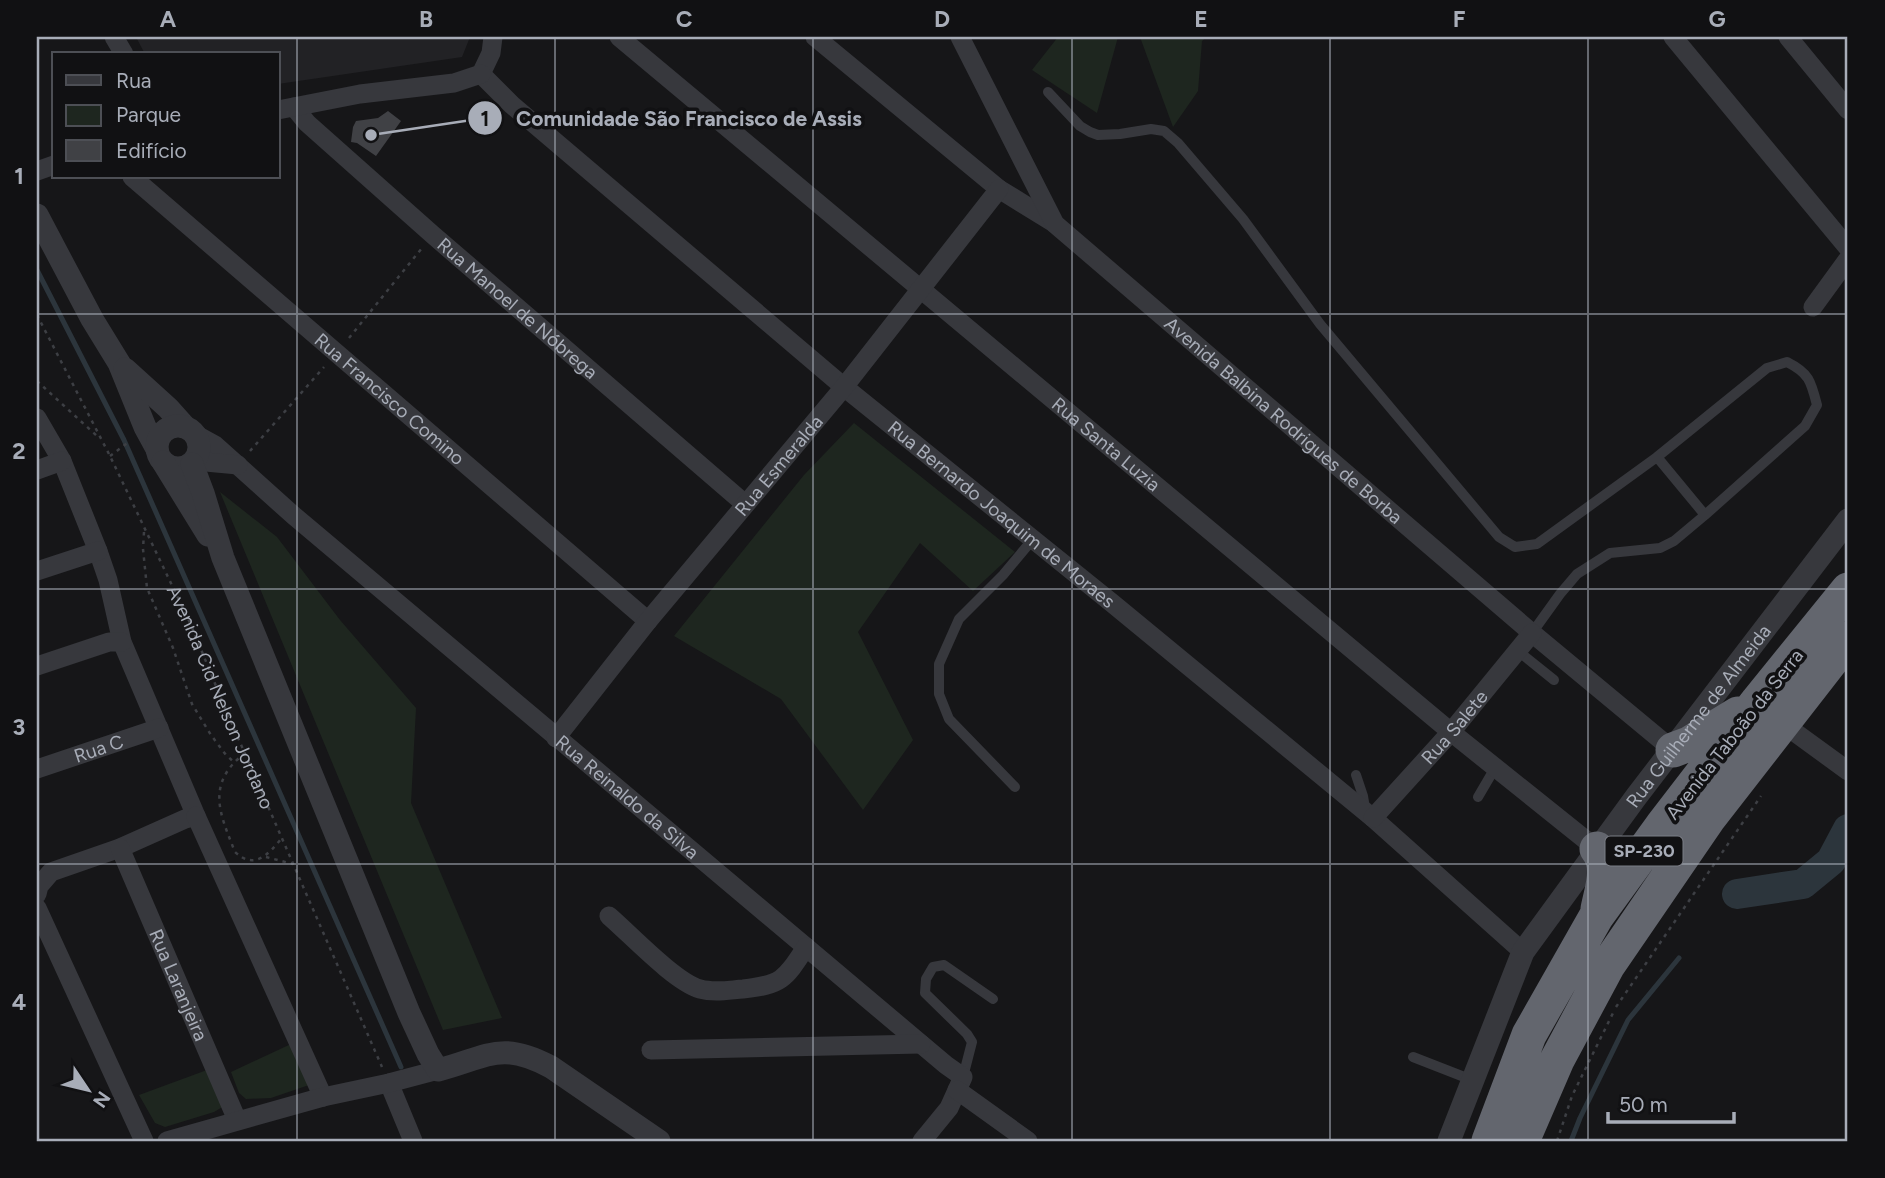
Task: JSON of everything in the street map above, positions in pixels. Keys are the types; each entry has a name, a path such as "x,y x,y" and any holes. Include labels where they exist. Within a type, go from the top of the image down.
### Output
{"highway":[{"name":"Avenida Taboão da Serra","path":"1522,1141 1557,1060 1608,965 1708,819 1770,712 1848,590"},
{"name":"SP-230","path":"1770,712 1848,639"},
{"path":"1673,750 1712,731 1770,712"},
{"name":"Avenida Taboão da Serra","path":"1489,1141 1528,1035 1596,917 1662,826 1770,712"},
{"path":"1596,917 1606,868 1604,857 1597,849"}],"street":[{"path":"286,108 360,94 454,83 481,74 491,53 493,37"},
{"name":"Rua Santa Luzia","path":"619,37 1451,732 1597,849"},
{"path":"815,37 999,189 1055,224"},
{"path":"1672,37 1848,248"},
{"path":"1788,37 1848,110"},
{"name":"Avenida Balbina Rodrigues de Borba","path":"965,39 1055,224 1532,633 1673,750"},
{"name":"Rua Bernardo Joaquim de Moraes","path":"481,74 522,113 844,387 1369,815 1523,952"},
{"name":"Rua Manoel de Nóbrega","path":"286,108 307,123 745,504"},
{"name":"Rua Francisco Comino","path":"133,178 648,621"},
{"name":"Rua Esmeralda","path":"556,738 648,621 844,387 999,189"},
{"path":"37,215 92,319 119,363 160,456 223,558"},
{"path":"1813,307 1848,259"},
{"path":"119,363 169,408 198,440 200,448 193,462"},
{"path":"37,418 62,461 98,551 108,580 122,642 196,816 323,1097"},
{"path":"190,431 178,426 165,431 161,436 160,456 167,465 177,469 193,462 238,465"},
{"name":"Rua Reinaldo da Silva","path":"190,431 215,445 292,516 921,1044 960,1084 1028,1141"},
{"path":"37,470 62,461"},
{"path":"193,462 223,558 409,1013 438,1070"},
{"name":"Rua Guilherme de Almeida","path":"1449,1141 1523,952 1597,849 1848,520"},
{"path":"37,570 98,551"},
{"name":"Rua Salete","path":"1369,815 1451,732 1532,633"},
{"path":"37,666 109,642 122,642"},
{"path":"1770,712 1846,770"},
{"name":"Rua C","path":"37,768 159,728"},
{"path":"37,894 38,886 51,872 120,848 196,816"},
{"name":"Rua Laranjeira","path":"120,848 237,1120"},
{"path":"37,908 144,1141"},
{"path":"608,916 679,978 701,989 718,991 777,983 789,973 806,947"},
{"path":"651,1050 921,1044"},
{"path":"167,1141 323,1097 438,1070 496,1052 512,1052 551,1067 659,1141"},
{"path":"389,1083 413,1141"},
{"path":"922,1141 949,1108 960,1084"}],"lane":[{"path":"1048,92 1080,126 1090,132 1098,135 1120,134 1152,129 1164,131 1178,143 1243,219 1329,335 1499,537 1515,547 1537,544 1657,457 1767,368 1787,362 1802,370 1812,386 1817,405 1805,426 1674,541 1660,548 1610,553 1577,574 1532,633"},
{"path":"1657,457 1704,515"},
{"path":"1015,787 949,719 939,694 939,664 959,619 1003,575 1033,539"},
{"path":"1518,651 1554,680"},
{"path":"1478,797 1495,768"},
{"path":"1356,775 1369,815"},
{"path":"960,1084 972,1042 925,993 926,979 933,967 944,965 993,999"},
{"path":"1413,1057 1472,1081"}],"path":[{"name":"Avenida Cid Nelson Jordano","path":"37,316 110,456 191,625 389,1083"},
{"path":"37,382 100,439"},
{"path":"110,456 135,437"},
{"path":"144,531 146,588 173,648 192,704 211,735 234,762"},
{"path":"245,753 234,762 220,789 219,810 235,852 248,860 257,860 265,857 282,838"},
{"path":"1556,1141 1572,1096 1616,1007 1762,793"},
{"path":"265,857 293,864"}],"shaded area":[{"path":"136,37 470,37 462,57 280,84 280,52 144,52"}],"green space":[{"path":"1058,37 1118,37 1097,113 1032,70"},
{"path":"1140,37 1207,37 1202,41 1198,91 1173,127"},
{"path":"854,423 1015,552 973,591 920,543 858,632 913,740 863,810 781,699 674,636 804,475"},
{"path":"220,492 277,537 340,620 416,708 411,803 502,1018 443,1030"},
{"path":"291,1044 309,1085 271,1098 246,1099 239,1093 231,1072"},
{"path":"207,1070 224,1106 214,1112 165,1127 155,1123 139,1095"}],"building":[{"path":"388,111 401,121 376,156 351,142 356,121 378,118"}],"waterway":[{"path":"37,270 124,440 401,1067"},
{"path":"1737,894 1803,884 1831,861 1848,829"},
{"path":"1571,1141 1628,1020 1679,958"}],"place":[{"name":"Comunidade São Francisco de Assis","path":"371,135"}]}
